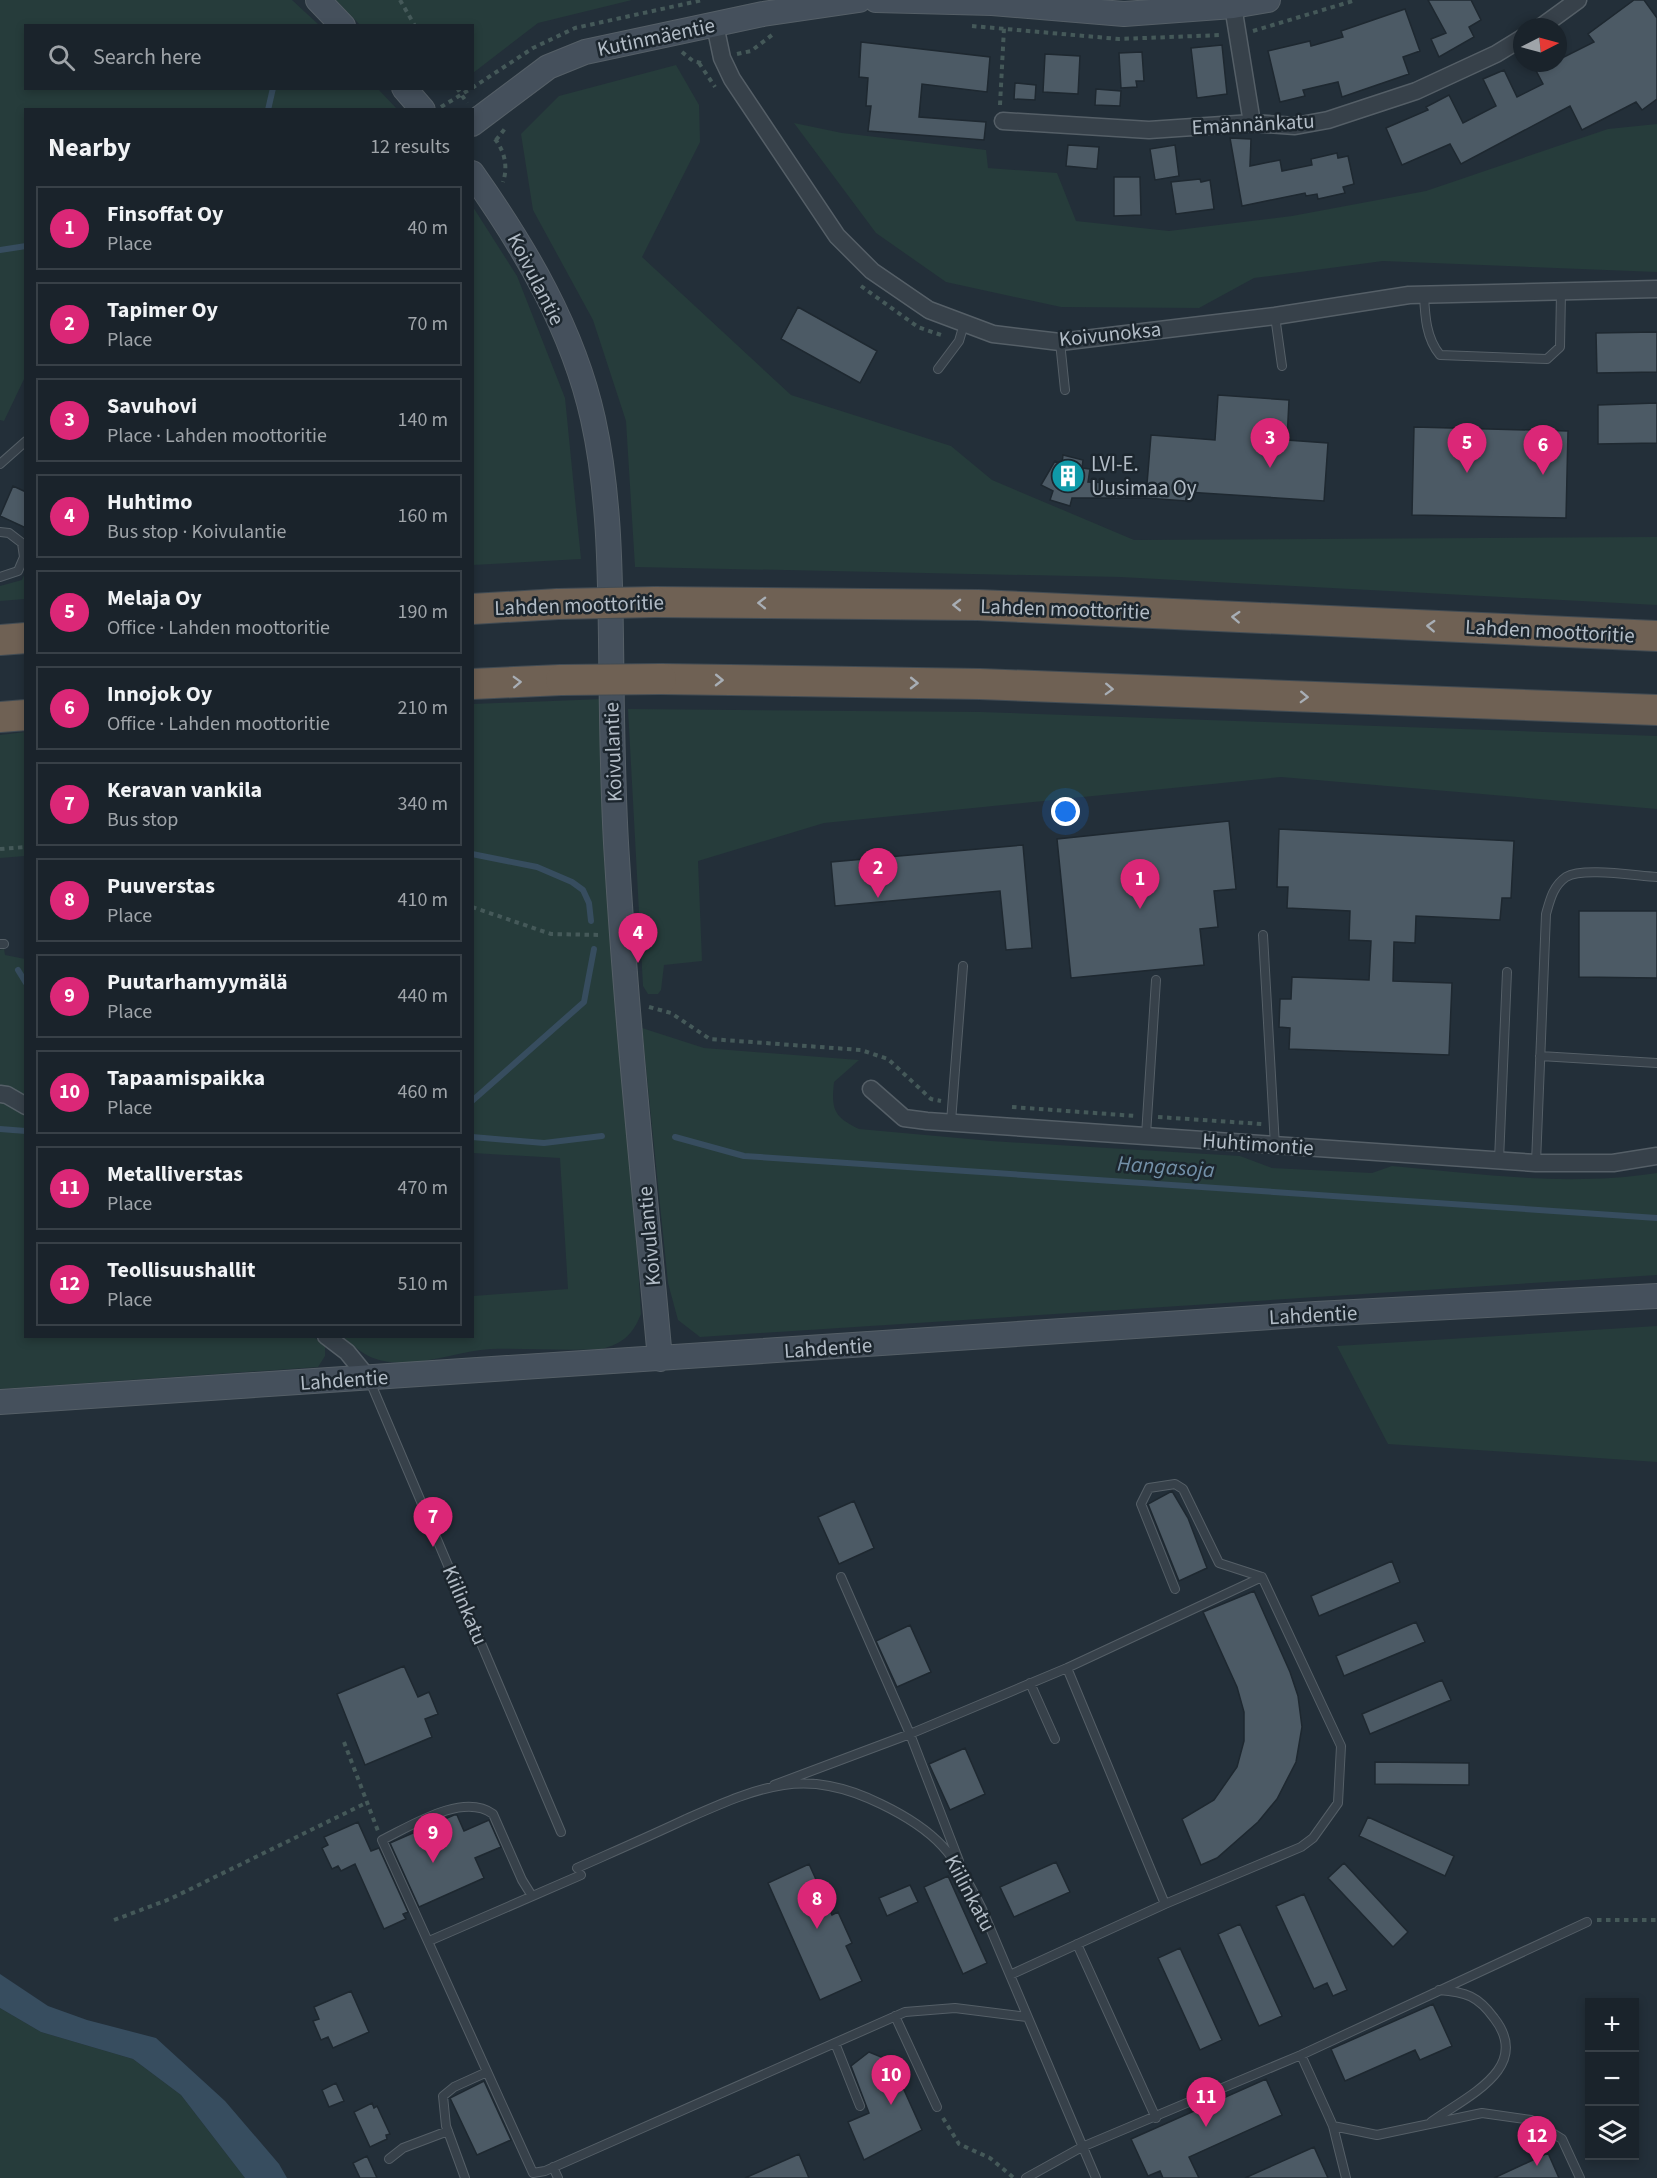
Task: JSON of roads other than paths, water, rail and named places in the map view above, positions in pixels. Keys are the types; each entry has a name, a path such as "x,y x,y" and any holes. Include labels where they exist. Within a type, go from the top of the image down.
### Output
{"highway":[{"name":"Lahden moottoritie","path":"474,609 655,602 978,605 1657,636"},
{"path":"0,640 24,638"},
{"path":"474,684 661,679 980,684 1657,710"},
{"path":"0,717 24,715"}],"street":[{"path":"318,0 341,24"},
{"name":"Kutinmäentie","path":"474,117 548,67 585,52 832,2 860,0"},
{"path":"876,0 992,3 1118,14 1233,6 1268,0"},
{"path":"1553,18 1578,0"},
{"path":"1233,6 1252,123"},
{"name":"Koivunoksa","path":"715,26 722,58 732,79 837,236 872,271 929,310 993,334 1060,342 1275,316 1424,294 1657,290"},
{"name":"Emännänkatu","path":"1003,121 1149,130 1252,123 1295,126 1328,120 1416,91 1496,54 1513,44"},
{"path":"406,90 421,108"},
{"name":"Koivulantie","path":"474,176 530,261 558,317 579,371 593,420 610,558 616,857 627,1006 660,1359"},
{"name":"Huhtimontie","path":"871,1089 904,1118 1536,1163 1613,1163 1657,1156"},
{"path":"0,1094 7,1095 24,1105"},
{"name":"Lahdentie","path":"0,1402 1316,1314 1657,1296"},
{"path":"329,1338 347,1352 369,1379"}],"lane":[{"path":"1424,294 1431,344 1440,355 1547,359 1560,347 1561,292"},
{"path":"1275,316 1282,366"},
{"path":"938,369 959,341 964,324"},
{"path":"1060,342 1065,390"},
{"path":"0,464 24,443"},
{"path":"0,532 9,533 22,543 24,557 18,571 0,578"},
{"path":"1536,1163 1546,914 1551,894 1568,876 1582,873 1657,877"},
{"path":"1263,935 1275,1146"},
{"path":"951,1122 963,966"},
{"path":"1499,1160 1507,972"},
{"path":"1146,1135 1156,980"},
{"path":"1540,1056 1657,1063"},
{"name":"Kiilinkatu","path":"369,1379 561,1832"},
{"path":"1010,1975 1165,1904 1301,1847 1313,1838 1338,1803 1341,1746 1262,1577 1219,1563 1182,1489 1175,1484 1149,1488 1140,1504 1175,1589"},
{"path":"774,1785 910,1734 1067,1668 1262,1577"},
{"path":"841,1578 910,1734 963,1870"},
{"path":"1067,1668 1165,1904"},
{"path":"1030,1683 1054,1739"},
{"name":"Kiilinkatu","path":"429,1941 532,1896 579,1871 739,1795 774,1785 819,1784 862,1794 906,1816 928,1831 945,1847 963,1870 1096,2178"},
{"path":"532,1896 522,1880 493,1814 485,1807 467,1805 452,1808 381,1840 429,1941 532,2173 553,2167 895,2016 911,2011 955,2008 1027,2017"},
{"path":"1026,2178 1082,2147 1156,2118 1301,2055 1439,1989 1587,1923"},
{"path":"1077,1944 1156,2118"},
{"path":"1428,2124 1493,2079 1508,2052 1505,2031 1485,2006 1464,1992 1439,1989"},
{"path":"895,2016 937,2107"},
{"path":"835,2043 860,2106"},
{"path":"1301,2055 1333,2126 1346,2178"},
{"path":"465,2178 447,2131 443,2096 454,2087 487,2072"},
{"path":"1333,2126 1377,2135 1482,2113 1531,2120 1562,2139 1580,2178"},
{"path":"389,2159 403,2148 447,2131"},
{"path":"553,2167 558,2178"}],"water":[{"path":"0,1974 48,2006 87,2020 156,2038 225,2101 279,2164 287,2178 245,2178 181,2095 133,2059 41,2032 0,2008"}],"waterway":[{"path":"268,108 273,90"},
{"path":"0,250 24,246"},
{"path":"474,854 537,867 572,882 583,890 589,903 591,921"},
{"path":"474,1099 584,1002 594,949"},
{"path":"18,970 24,980"},
{"name":"Hangasoja","path":"0,1129 24,1131"},
{"name":"Hangasoja","path":"474,1137 544,1143 602,1136"},
{"name":"Hangasoja","path":"675,1137 744,1156 1657,1218"}],"place":[{"name":"Savuhovi","path":"1270,468"},
{"name":"Melaja Oy","path":"1467,473"},
{"name":"Innojok Oy","path":"1543,475"},
{"name":"LVI-E. Uusimaa Oy","path":"1068,476"},
{"name":"Tapimer Oy","path":"878,898"},
{"name":"Finsoffat Oy","path":"1140,909"},
{"name":"Huhtimo","path":"638,963"},
{"name":"Keravan vankila","path":"433,1547"},
{"name":"Puutarhamyymälä","path":"433,1863"},
{"name":"Puuverstas","path":"817,1929"},
{"name":"Tapaamispaikka","path":"891,2105"},
{"name":"Metalliverstas","path":"1206,2127"},
{"name":"Teollisuushallit","path":"1537,2166"}]}
